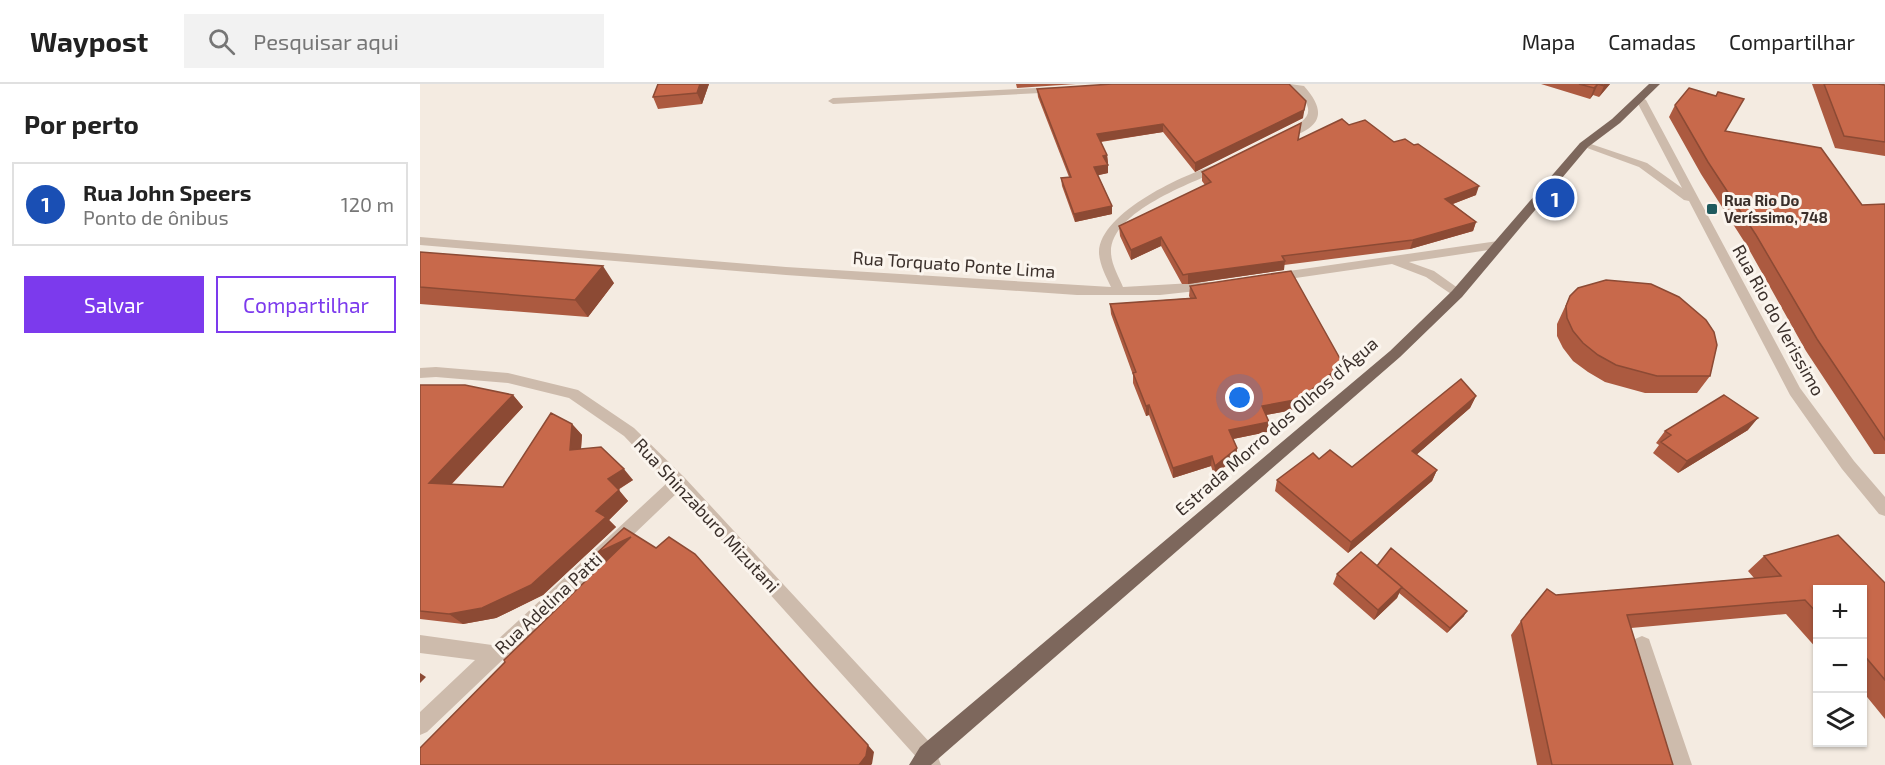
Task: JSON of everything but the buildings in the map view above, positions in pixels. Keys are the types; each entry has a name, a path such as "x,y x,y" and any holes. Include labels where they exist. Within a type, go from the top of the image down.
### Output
{"main road":[{"name":"Estrada Morro dos Olhos d'Água","path":"926,761 1395,354 1457,294 1584,145 1641,100 1655,84"}],"street":[{"path":"1268,144 1299,129 1312,120 1316,114 1315,106 1299,86 1294,84"},
{"path":"833,101 1009,89 1067,90"},
{"name":"Rua Rio do Verissimo","path":"1641,100 1795,391 1848,465 1885,509"},
{"name":"Rua Rio do Verissimo","path":"1584,145 1643,165 1667,180 1693,202"},
{"path":"1119,292 1106,252 1106,240 1112,230 1134,208 1227,163"},
{"name":"Rua Torquato Ponte Lima","path":"420,241 786,271 1119,292 1188,290 1222,285"},
{"path":"1267,278 1498,245"},
{"path":"1392,260 1430,274 1457,294"},
{"name":"Rua Shinzaburo Mizutani","path":"420,374 436,372 508,378 573,394 629,432 678,482 926,761"},
{"name":"Rua Adelina Patti","path":"420,725 678,482"},
{"path":"420,644 494,654"},
{"path":"1642,645 1682,765"}],"place":[{"name":"Rua John Speers","path":"1555,198"},
{"name":"Rua Rio Do Veríssimo, 748","path":"1712,209"}]}
